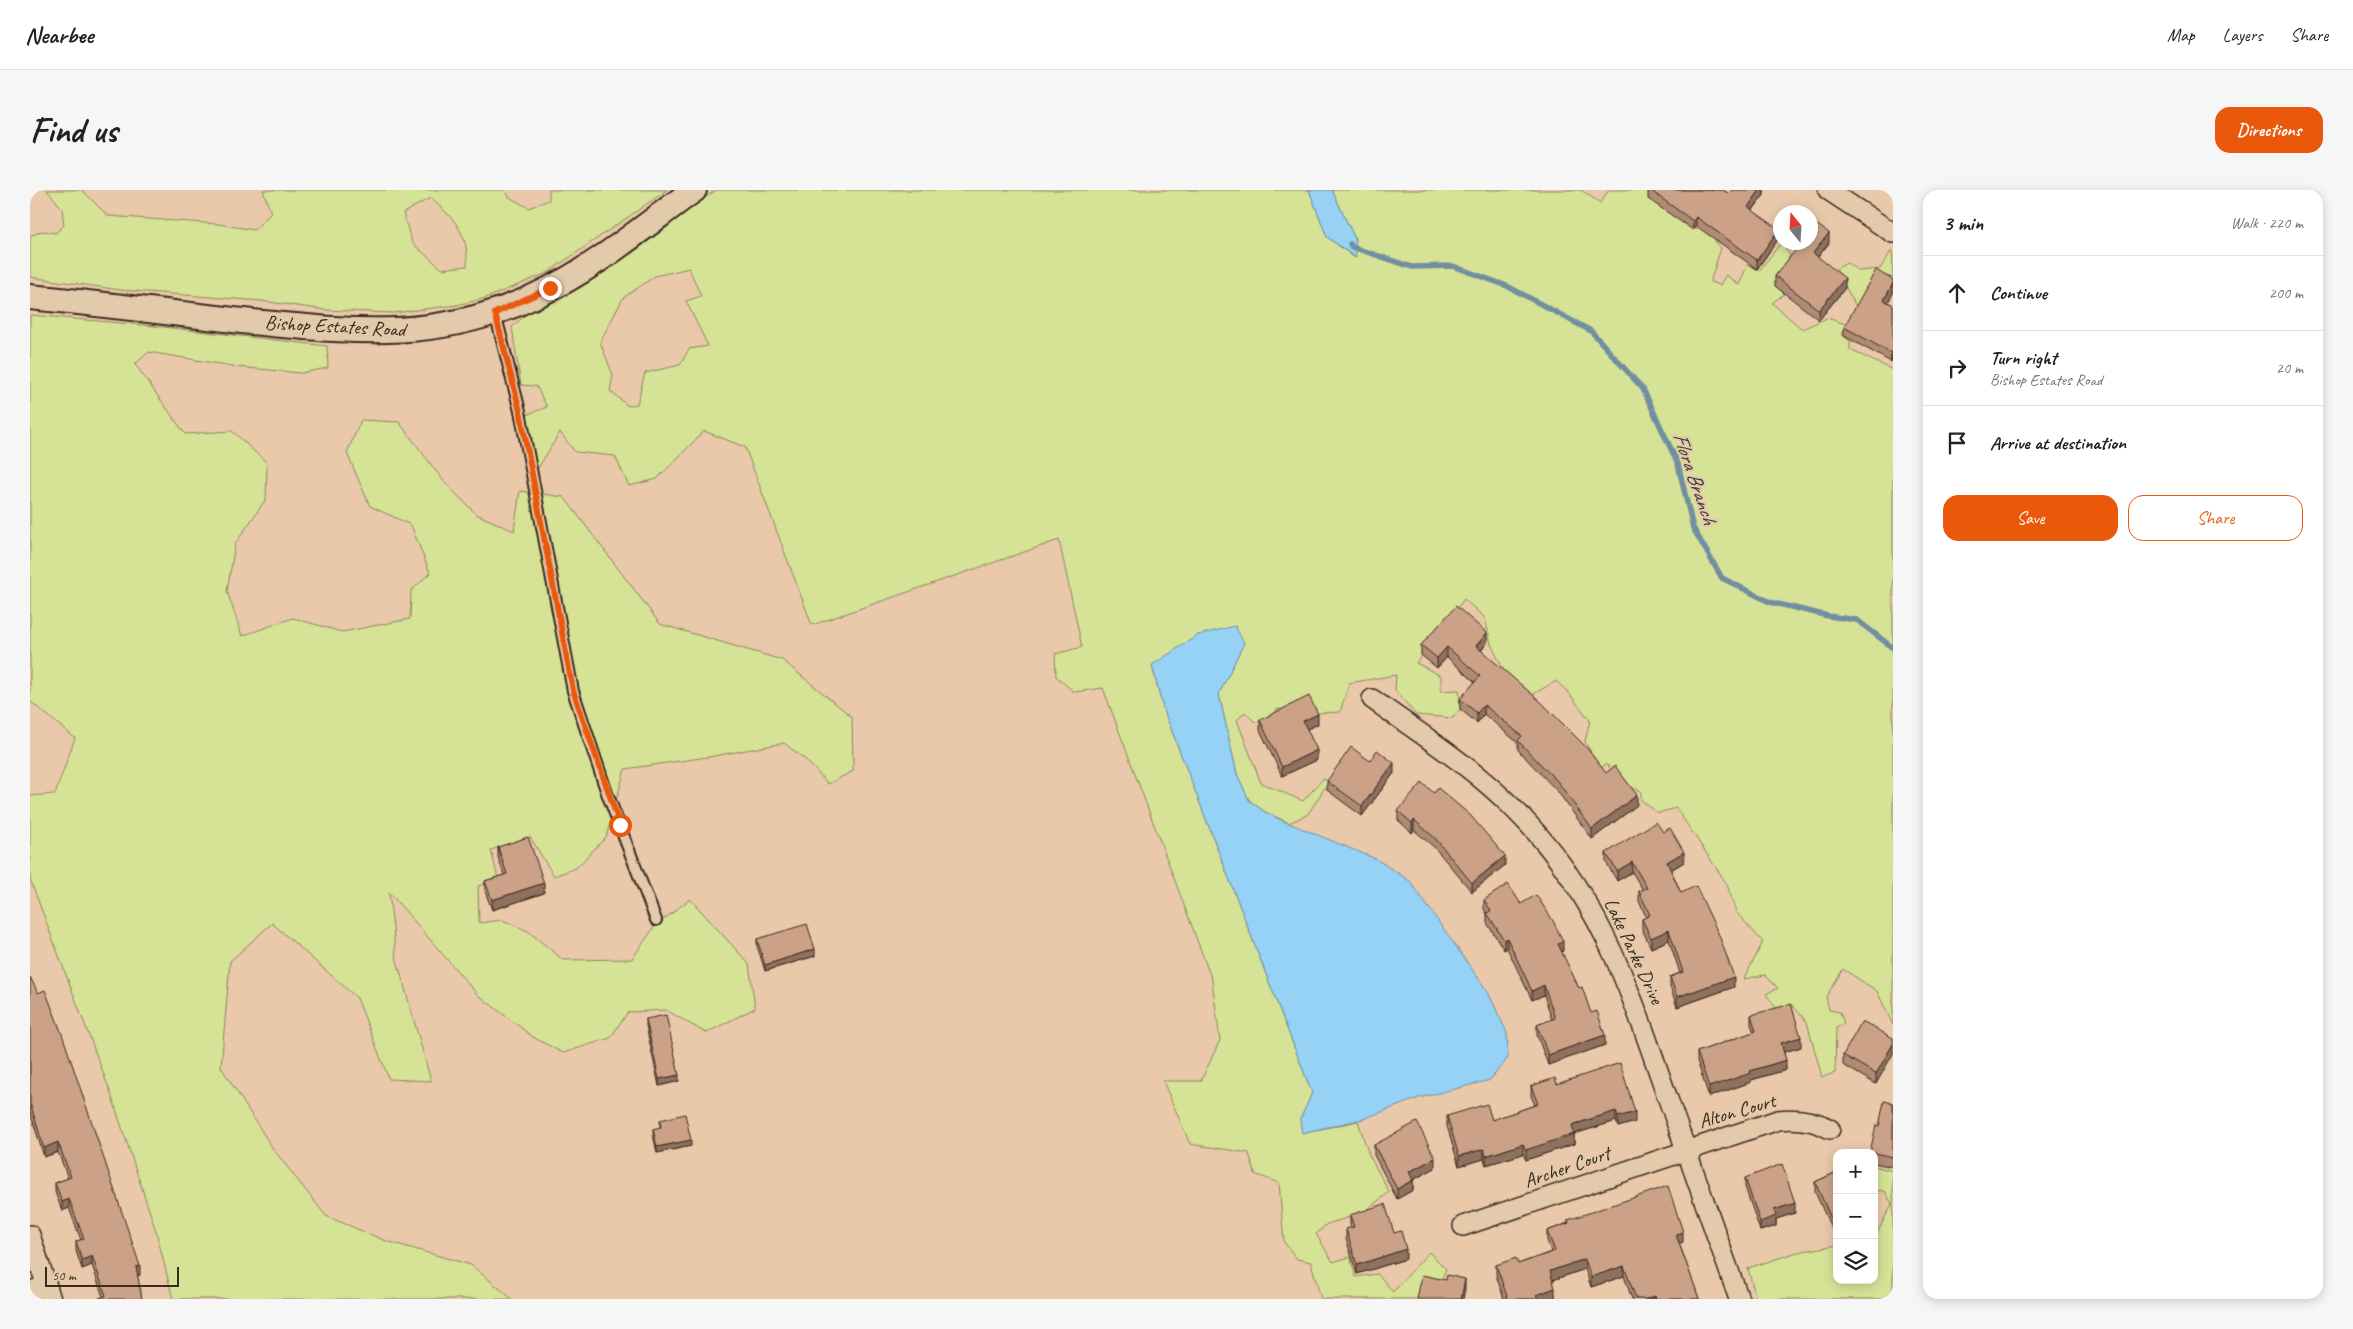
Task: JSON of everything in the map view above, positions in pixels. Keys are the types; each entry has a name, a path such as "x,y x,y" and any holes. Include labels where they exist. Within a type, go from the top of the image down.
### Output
{"street":[{"name":"Bishop Estates Road","path":"30,296 223,319 370,332 411,331 457,324 495,313 538,295 617,247 694,190"},
{"path":"1828,190 1893,233"},
{"name":"Lake Parke Drive","path":"1372,700 1476,773 1517,812 1554,855 1580,890 1608,939 1631,992 1739,1299"},
{"name":"Alton Court","path":"1686,1150 1778,1120 1811,1121 1830,1129"},
{"name":"Archer Court","path":"1463,1226 1686,1150"},
{"path":"30,1235 43,1292"}],"lane":[{"path":"495,313 520,411 573,690 607,793 656,920"}],"green space":[{"path":"47,190 82,190 108,216 218,224 254,230 271,213 263,190 505,190 509,197 529,208 549,200 549,190 667,190 547,273 486,298 457,305 393,313 326,310 262,301 121,290 30,277 30,236 42,231 56,233 64,225 62,208","holes":["430,198 446,212 458,227 465,244 467,266 442,269 412,243 403,213"]},
{"path":"716,190 1309,190 1327,237 1355,258 1355,239 1332,190 1581,190 1600,203 1609,190 1652,190 1648,198 1697,230 1719,201 1719,218 1715,243 1721,248 1710,282 1720,285 1726,275 1739,285 1748,264 1759,271 1776,250 1786,250 1790,255 1782,274 1787,279 1780,290 1784,294 1772,303 1802,329 1827,318 1848,325 1841,334 1850,341 1850,350 1893,370 1893,1025 1877,991 1843,969 1826,997 1829,1010 1840,1012 1844,1024 1836,1028 1835,1073 1822,1077 1807,1022 1793,1006 1776,1008 1766,994 1778,988 1765,975 1744,979 1763,942 1736,912 1727,884 1676,808 1658,813 1641,800 1641,791 1627,786 1606,764 1591,774 1586,760 1591,752 1585,742 1590,720 1568,692 1556,681 1530,696 1507,677 1491,644 1485,618 1464,599 1416,663 1441,676 1441,691 1459,690 1460,709 1453,718 1416,715 1395,690 1396,675 1349,683 1340,712 1316,713 1277,709 1271,720 1255,722 1245,712 1237,720 1261,783 1303,801 1323,779 1329,781 1308,814 1289,823 1265,812 1249,800 1237,774 1219,694 1244,642 1198,635 1152,666 1163,708 1312,1093 1300,1120 1303,1133 1358,1121 1369,1155 1389,1192 1363,1213 1327,1224 1316,1234 1333,1262 1350,1257 1356,1277 1378,1274 1393,1292 1429,1252 1446,1269 1438,1288 1419,1299 1321,1299 1311,1262 1297,1259 1284,1242 1279,1183 1255,1174 1249,1153 1190,1144 1163,1081 1201,1081 1220,1040 1212,980 1103,688 1074,692 1056,676 1055,654 1082,647 1059,540 812,625 745,447 704,431 657,479 629,486 615,456 575,452 560,432 535,473 526,415 547,407 536,386 521,385 512,327 530,311 583,284","holes":["689,268 701,296 686,301 708,346 689,349 680,365 645,373 637,404 628,406 610,391 613,375 600,342 623,298 655,276"]},
{"path":"1892,250 1893,278 1878,273 1858,310 1836,269 1847,263 1859,271 1880,269"},
{"path":"30,315 154,326 327,346 328,368 301,373 238,367 149,352 135,364 185,434 232,431 267,463 266,499 235,544 227,591 242,636 293,618 342,632 410,619 411,591 430,573 411,525 370,506 347,453 361,420 399,422 445,483 476,514 514,531 520,491 564,497 660,624 782,660 852,717 853,771 828,784 807,761 784,743 714,756 625,769 606,837 576,868 554,876 530,837 491,850 498,879 478,886 479,923 502,920 528,931 563,960 632,959 655,926 690,899 749,964 755,1008 706,1033 666,1010 628,1012 610,1038 563,1053 533,1037 477,994 389,892 396,957 431,1081 389,1079 357,998 272,923 230,961 221,1067 273,1149 326,1216 386,1241 471,1265 512,1299 173,1299 156,1231 110,1091 30,879 30,796 55,794 75,738 30,701"},
{"path":"1878,1167 1893,1171 1893,1299 1756,1299 1748,1268 1798,1252 1833,1246 1833,1284 1878,1284 1878,1231 1892,1204 1885,1191 1878,1190"}],"water":[{"path":"1309,190 1332,190 1355,239 1356,258 1327,237"},
{"path":"1235,626 1244,643 1219,694 1237,774 1249,800 1265,812 1281,820 1376,859 1410,881 1488,992 1507,1033 1508,1058 1490,1080 1419,1098 1363,1119 1302,1133 1300,1120 1312,1093 1163,708 1152,665 1198,635"}],"building":[{"path":"1650,190 1723,190 1729,194 1732,190 1760,190 1748,207 1773,225 1773,237 1757,260 1696,217 1693,221"},
{"path":"1818,225 1829,233 1818,247"},
{"path":"1796,250 1815,250 1813,253 1845,278 1819,310 1775,276"},
{"path":"1876,270 1893,280 1884,300 1893,305 1893,349 1891,353 1844,327"},
{"path":"1456,606 1487,633 1476,646 1540,701 1586,747 1606,773 1615,766 1637,795 1592,829 1558,782 1518,741 1522,736 1484,705 1477,713 1460,699 1480,676 1447,647 1437,658 1421,645"},
{"path":"1309,696 1318,714 1303,721 1317,750 1282,767 1260,720"},
{"path":"1351,747 1370,761 1377,750 1394,763 1362,806 1327,781"},
{"path":"1422,783 1434,793 1438,788 1470,815 1505,856 1472,883 1435,838 1414,820 1412,823 1398,811"},
{"path":"1656,822 1663,832 1670,828 1684,852 1667,862 1681,893 1696,886 1719,935 1734,977 1677,997 1670,977 1683,972 1669,930 1651,938 1642,919 1650,915 1639,891 1647,888 1632,862 1617,871 1606,853"},
{"path":"528,837 544,883 492,900 485,881 507,874 498,847"},
{"path":"1508,884 1521,904 1536,895 1552,919 1563,941 1558,944 1579,988 1582,987 1591,1013 1597,1011 1605,1035 1548,1055 1537,1025 1555,1018 1544,985 1532,991 1507,938 1504,940 1487,913 1491,911 1484,900"},
{"path":"807,924 815,949 765,965 757,939"},
{"path":"30,977 38,993 45,990 62,1034 140,1266 136,1267 142,1299 99,1299 106,1296 92,1256 82,1260 76,1241 84,1239 69,1199 62,1202 55,1183 71,1177 58,1142 44,1148 30,1103"},
{"path":"1791,1004 1801,1037 1781,1043 1786,1060 1750,1071 1751,1073 1709,1087 1697,1052 1756,1031 1751,1015"},
{"path":"666,1015 679,1075 659,1079 646,1019"},
{"path":"1862,1021 1893,1038 1893,1044 1876,1074 1843,1055"},
{"path":"1620,1063 1635,1112 1618,1117 1616,1111 1572,1125 1574,1134 1526,1150 1523,1144 1486,1156 1484,1149 1459,1156 1447,1116 1487,1104 1492,1120 1538,1104 1531,1086 1555,1078 1557,1084"},
{"path":"1884,1101 1893,1103 1893,1157 1878,1154 1878,1149 1871,1149 1876,1125 1879,1126"},
{"path":"685,1114 691,1140 657,1147 653,1129 661,1127 660,1120"},
{"path":"1417,1122 1435,1158 1409,1172 1413,1180 1397,1189 1374,1145"},
{"path":"1782,1164 1795,1203 1774,1210 1776,1216 1760,1222 1745,1178"},
{"path":"1833,1174 1833,1223 1815,1182"},
{"path":"1668,1186 1683,1232 1676,1235 1699,1299 1656,1299 1655,1296 1646,1299 1636,1299 1624,1266 1591,1277 1585,1259 1550,1271 1555,1288 1536,1295 1538,1299 1508,1299 1496,1265 1516,1258 1518,1264 1555,1251 1547,1231 1569,1223 1568,1220"},
{"path":"1385,1204 1394,1233 1401,1231 1406,1249 1357,1265 1346,1229 1354,1227 1350,1215"},
{"path":"1422,1275 1446,1280 1447,1275 1465,1279 1461,1299 1417,1299"}],"waterway":[{"name":"Flora Branch","path":"1350,244 1352,247 1412,267 1453,266 1507,286 1591,331 1643,389 1678,464 1693,528 1722,578 1770,602 1828,616 1857,620 1893,648"}],"route":[{"path":"550,288 495,313 520,411 573,690 607,793 620,825"}]}
